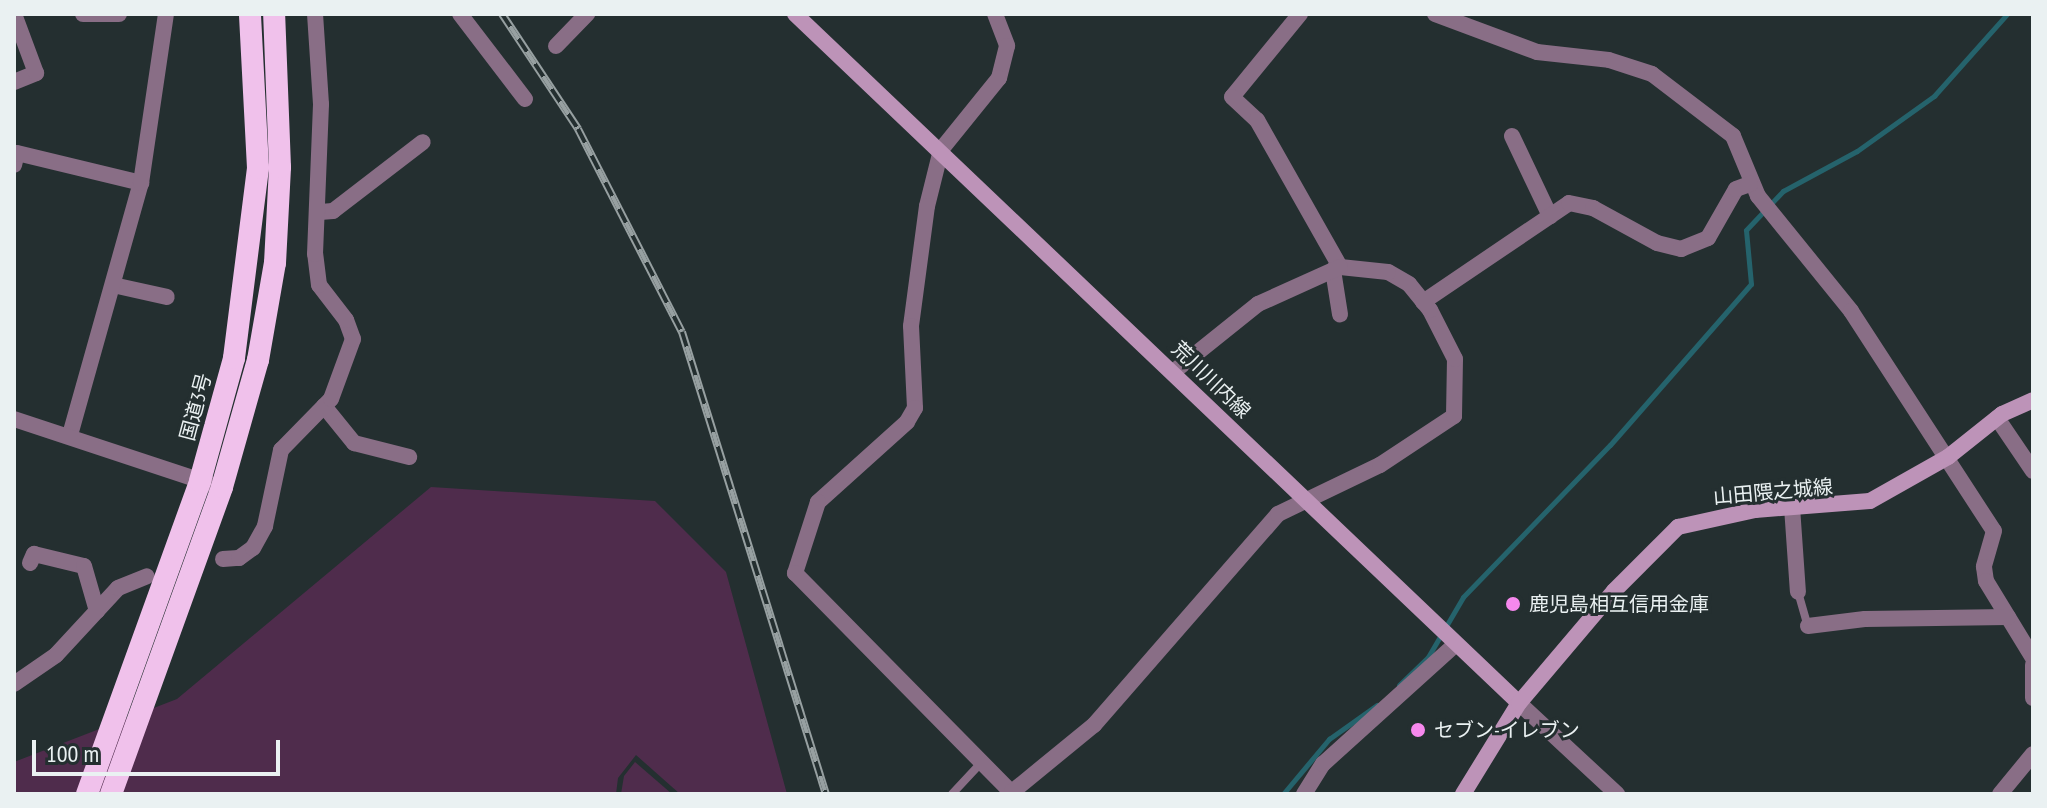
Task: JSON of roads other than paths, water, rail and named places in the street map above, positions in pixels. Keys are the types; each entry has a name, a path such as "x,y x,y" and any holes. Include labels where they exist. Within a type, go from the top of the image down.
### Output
{"highway":[{"name":"国道3号","path":"87,794 200,481 234,358 250,257 258,168 250,14"},
{"path":"111,794 222,487 258,360 275,263 281,84 274,14"}],"main road":[{"name":"荒川川内線","path":"795,14 1519,703"},
{"name":"山田隈之城線","path":"1519,703 1605,600 1678,527 1709,517 1870,501 1948,457 1997,418 2033,400"},
{"path":"1463,794 1519,703"}],"street":[{"path":"14,14 36,73 14,82"},
{"path":"83,14 119,14"},
{"path":"70,435 141,183 166,14"},
{"path":"223,559 239,558 253,548 265,526 281,450 331,399 353,339 346,320 319,285 315,254 320,212 315,14"},
{"path":"460,14 525,99"},
{"path":"556,46 587,14"},
{"path":"995,14 1007,46 999,78 941,150 918,246 911,326 915,408 907,422 818,502 795,573 979,765 1012,793 1094,725 1278,514 1380,465 1454,416 1455,359 1423,302 1388,272 1337,269 1258,304 1173,372"},
{"path":"1300,14 1232,97 1257,120 1337,269 1340,314"},
{"path":"1435,14 1537,52 1609,60 1652,74 1733,136 1750,184 1851,311 1994,531 1984,567 1986,581 2033,658"},
{"path":"1512,136 1550,216"},
{"path":"320,212 333,211 423,142"},
{"path":"14,165 17,153 141,183"},
{"path":"1423,302 1569,203 1593,208 1657,243 1681,249 1708,238 1736,189 1750,184"},
{"path":"113,285 167,297"},
{"path":"324,406 354,443 409,457"},
{"path":"1997,418 2033,471"},
{"path":"14,419 222,487"},
{"path":"1792,507 1798,592"},
{"path":"30,563 34,554 84,566 97,611"},
{"path":"14,684 56,655 118,588 147,576"},
{"path":"1808,626 1865,619 2008,617"},
{"path":"1304,794 1323,764 1449,636"},
{"path":"2033,665 2033,698"},
{"path":"1519,703 1617,794"},
{"path":"2000,794 2033,754"}],"lane":[{"path":"1798,592 1808,626"},
{"path":"952,794 979,765"}],"waterway":[{"path":"1399,685 1428,657 1463,597 1610,445 1751,284 1746,230 1783,191 1857,151 1934,96 2007,14"},
{"path":"1283,794 1329,739 1377,705"}],"railway":[{"path":"502,14 578,129 682,332 826,794"}],"place":[{"name":"鹿児島相互信用金庫","path":"1513,604"},
{"name":"セブン-イレブン","path":"1418,730"}]}
